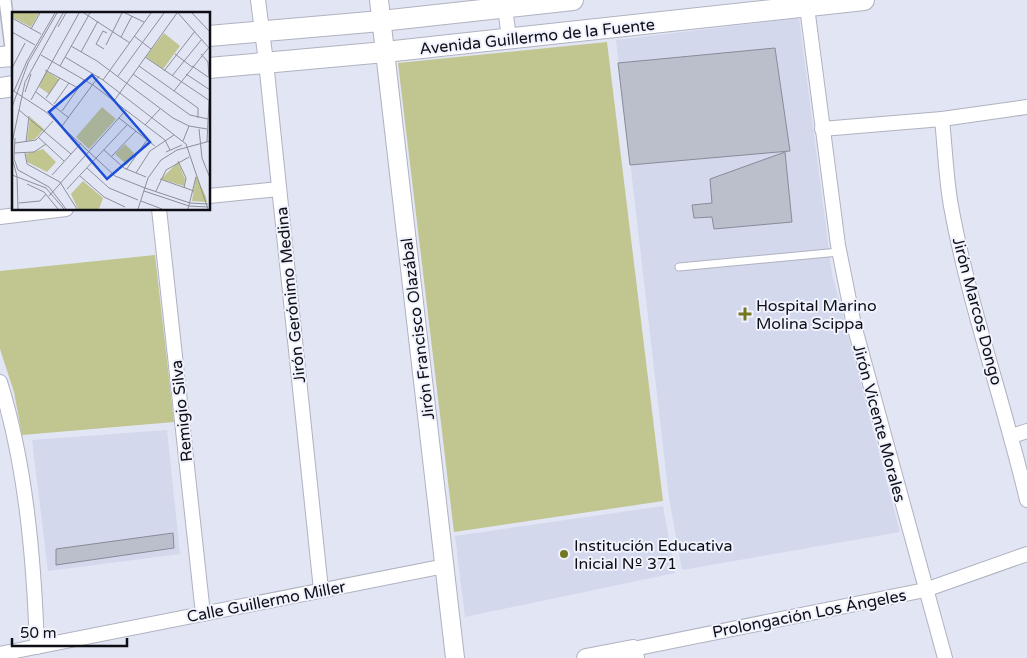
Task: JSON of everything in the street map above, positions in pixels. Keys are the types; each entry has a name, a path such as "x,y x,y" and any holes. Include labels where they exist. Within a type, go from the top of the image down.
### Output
{"main road":[{"name":"Avenida Guillermo de la Fuente","path":"210,36 381,21 505,4 572,0"},
{"name":"Avenida Guillermo de la Fuente","path":"210,68 385,52 864,0"}],"street":[{"path":"5,0 9,56"},
{"name":"Jirón Gerónimo Medina","path":"258,0 321,590"},
{"name":"Jirón Francisco Olazábal","path":"378,0 455,658"},
{"path":"505,4 509,38"},
{"name":"Jirón Vicente Morales","path":"807,7 839,252 854,325 945,658"},
{"path":"822,129 942,120 1027,107"},
{"name":"Jirón Marcos Dongo","path":"942,120 953,214 968,279 1012,436 1027,500"},
{"path":"210,196 279,189"},
{"path":"0,217 58,210"},
{"name":"Remigio Silva","path":"159,210 203,614"},
{"path":"0,382 14,443 30,537 38,647"},
{"path":"1012,436 1027,431"},
{"name":"Prolongación Los Ángeles","path":"586,658 634,653 925,590 1027,554"},
{"name":"Calle Guillermo Miller","path":"0,654 445,566"}],"lane":[{"path":"679,267 839,252"}],"shaded area":[{"name":"Hospital Marino Molina Scippa","path":"799,18 832,274 900,532 682,570 669,498 616,40"},
{"path":"167,430 180,554 48,571 32,440"},
{"name":"Institución Educativa Inicial Nº 371","path":"663,506 675,573 465,617 455,536"}],"green space":[{"path":"607,42 663,501 454,532 398,63"},
{"path":"155,255 174,422 22,435 14,392 0,349 0,271"}],"building":[{"path":"775,48 790,151 630,165 618,63"},
{"path":"785,152 792,222 714,229 712,217 694,218 692,205 712,203 710,179"},
{"path":"173,533 174,548 56,565 56,549"}],"place":[{"name":"Hospital Marino Molina Scippa","path":"745,314"},
{"name":"Institución Educativa Inicial Nº 371","path":"564,554"}]}
